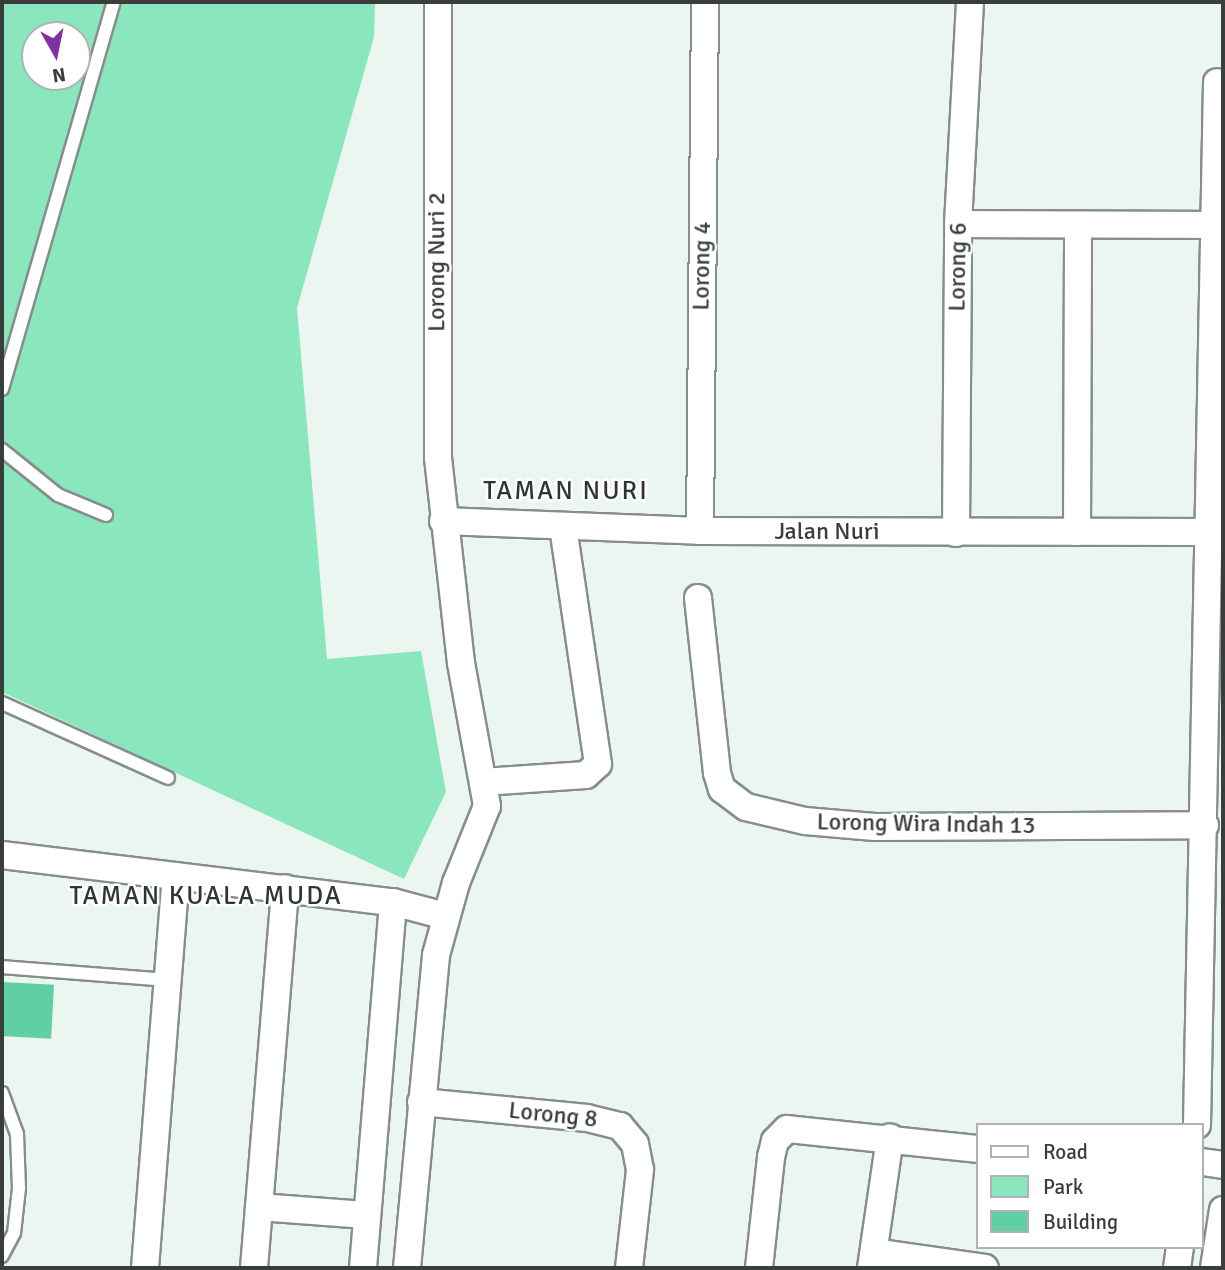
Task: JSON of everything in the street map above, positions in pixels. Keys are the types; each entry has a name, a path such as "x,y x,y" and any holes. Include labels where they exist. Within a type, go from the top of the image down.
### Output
{"street":[{"name":"Lorong Nuri 2","path":"407,1268 421,1102 445,916 484,821 483,782 443,522 437,354 438,2"},
{"name":"Lorong 4","path":"700,531 705,2"},
{"name":"Lorong 6","path":"956,533 958,224 970,2"},
{"path":"1197,1123 1205,825 1215,720 1211,532 1218,438 1217,82"},
{"path":"958,224 1216,225"},
{"path":"1077,532 1078,225"},
{"name":"Jalan Nuri","path":"443,522 700,531 1211,532"},
{"path":"483,782 586,775 598,764 563,528"},
{"name":"Lorong Wira Indah 13","path":"698,598 717,773 722,789 746,807 805,821 875,827 1205,825"},
{"path":"2,855 393,902 445,916"},
{"path":"145,1268 176,876"},
{"path":"254,1268 285,888"},
{"path":"363,1268 393,902"},
{"name":"Lorong 8","path":"421,1102 620,1126 635,1144 640,1170 629,1268"},
{"path":"759,1268 771,1157 780,1133 800,1128 976,1149"},
{"path":"890,1137 872,1260 985,1268"},
{"path":"1204,1163 1223,1166"},
{"path":"259,1207 366,1215"},
{"path":"1214,1268 1223,1210"},
{"path":"1177,1268 1180,1249"}],"lane":[{"path":"2,389 114,2"},
{"path":"2,450 58,495 106,515"},
{"path":"2,703 168,778"},
{"path":"2,967 168,980"},
{"path":"2,1093 17,1134 19,1188 16,1225 2,1256"}],"green space":[{"path":"2,2 375,2 374,37 297,308 327,659 421,651 446,792 404,879 2,692"}],"building":[{"path":"2,982 54,985 51,1039 2,1036"}],"district":[{"name":"TAMAN NURI","path":"566,492"},
{"name":"TAMAN KUALA MUDA","path":"206,897"}]}
